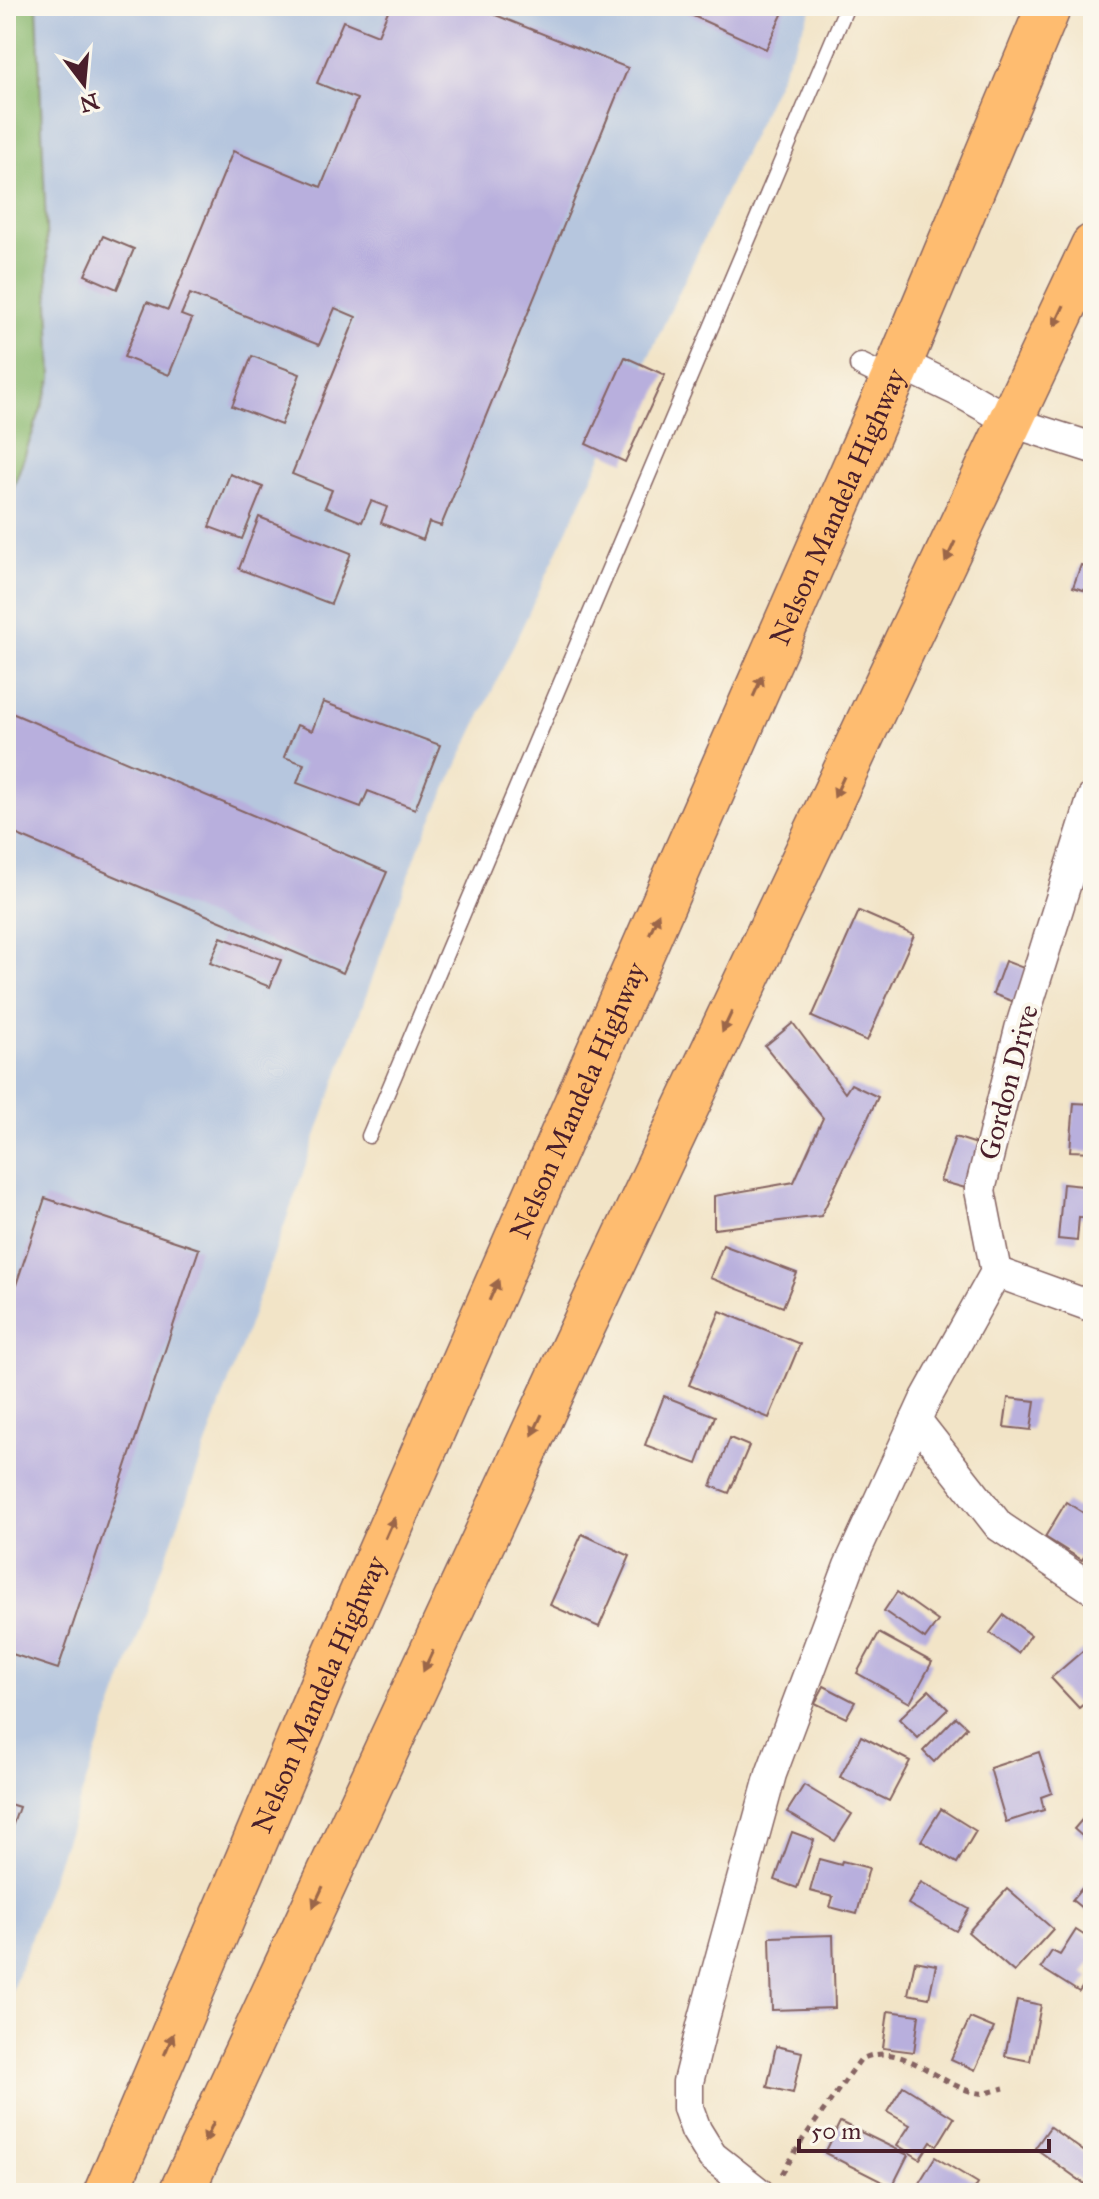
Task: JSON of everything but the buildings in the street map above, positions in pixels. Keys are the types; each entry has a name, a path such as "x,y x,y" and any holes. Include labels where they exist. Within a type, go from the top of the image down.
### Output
{"highway":[{"name":"Nelson Mandela Highway","path":"106,2193 884,369 991,150 1049,6"},
{"path":"181,2193 1011,402 1093,246"}],"street":[{"path":"884,369 958,391 1011,402 1093,448"},
{"name":"Gordon Drive","path":"996,1272 980,1190 1020,1029 1093,797"},
{"path":"768,2188 712,2156 696,2130 688,2108 688,2082 771,1774 849,1566 916,1420 996,1272 1093,1307"},
{"path":"916,1420 999,1526 1093,1589"}],"lane":[{"path":"369,1136 847,6"}],"path":[{"path":"768,2188 860,2060 866,2056 882,2055 906,2060 980,2094 1004,2088"}],"shaded area":[{"path":"37,6 813,6 419,847 6,2007 6,508 52,378"}],"green space":[{"path":"6,6 37,6 52,378 6,508"}]}
